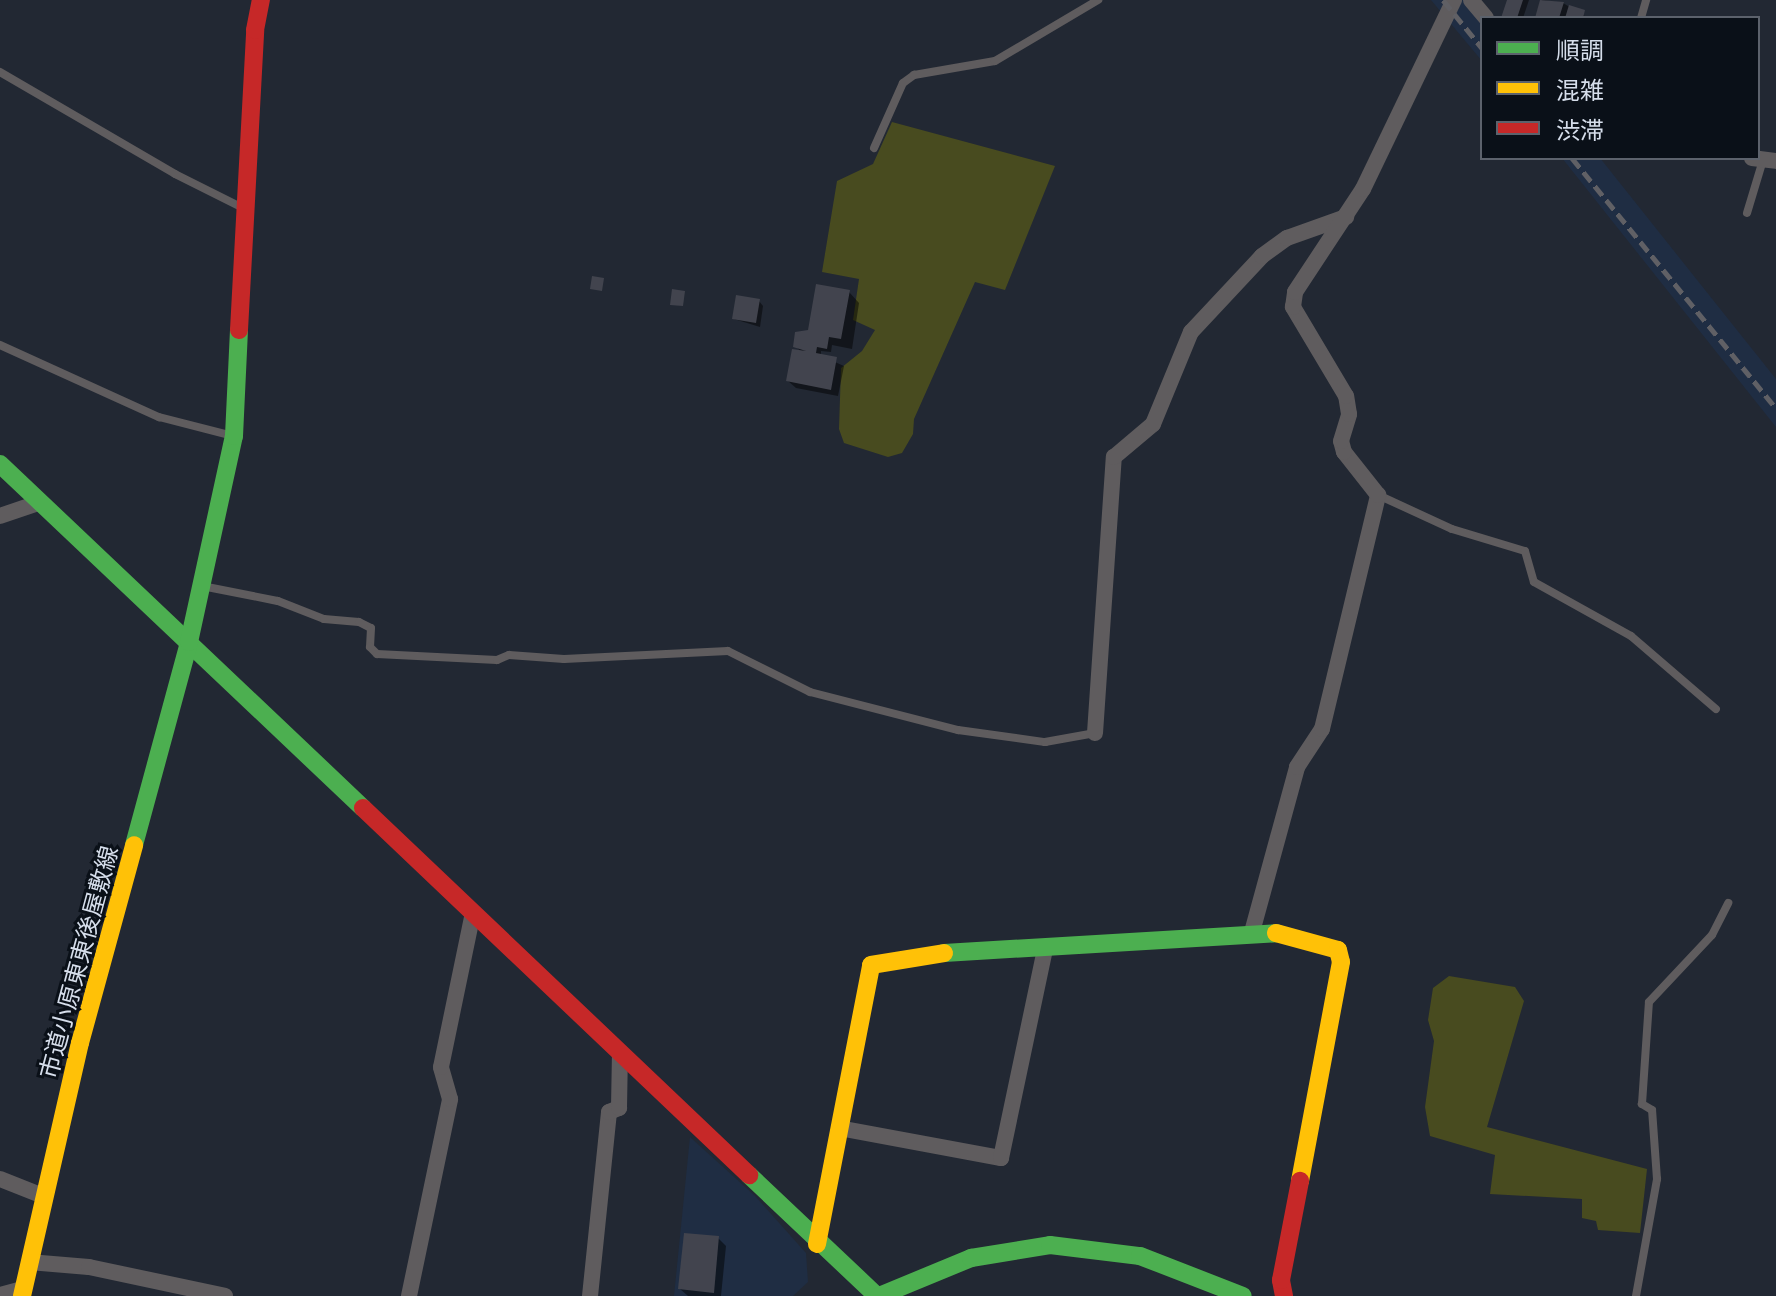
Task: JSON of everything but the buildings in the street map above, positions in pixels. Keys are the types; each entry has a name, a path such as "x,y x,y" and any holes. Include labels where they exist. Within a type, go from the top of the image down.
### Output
{"street":[{"name":"市道小原東東後屋敷線","path":"23,1293 43,1196 189,642 234,436 244,208 261,0"},
{"path":"1252,932 1297,767 1322,729 1378,495 1344,452 1341,441 1349,414 1346,396 1293,307 1295,292 1347,217 1454,0"},
{"path":"1471,0 1484,16"},
{"path":"1095,733 1114,457 1153,424 1191,332 1262,256 1287,238 1347,217"},
{"path":"0,464 817,1244 878,1296 971,1258 1050,1245 1140,1256 1243,1296"},
{"path":"0,516 41,502"},
{"path":"409,1296 450,1099 441,1067 473,913"},
{"path":"817,1244 871,965 944,953 1045,950 1252,932 1338,950 1341,962 1281,1280 1284,1296"},
{"path":"839,1128 1001,1158 1045,950"},
{"path":"590,1296 609,1112 619,1108 620,1053"},
{"path":"0,1179 43,1196"},
{"path":"29,1262 89,1267 225,1296"},
{"path":"0,1295 23,1293"}],"lane":[{"path":"874,148 903,83 914,75 995,61 1098,0"},
{"path":"0,72 175,174 244,208"},
{"path":"1747,213 1764,160"},
{"path":"0,345 159,417 234,436"},
{"path":"1378,495 1452,529 1525,551 1534,582 1631,636 1716,709"},
{"path":"201,585 278,601 324,619 359,622 371,628 370,647 377,654 497,660 509,655 564,659 728,651 810,692 958,730 1045,742 1095,733"},
{"path":"1636,1296 1657,1179 1652,1110 1642,1104 1649,1002 1712,935 1728,903"}],"shaded area":[{"path":"1431,0 1471,0 1481,16 1480,59"},
{"path":"1564,160 1602,160 1776,379 1776,427"},
{"path":"690,1137 755,1196 806,1253 808,1282 793,1296 674,1296"}],"green space":[{"path":"892,122 1055,166 1005,290 975,282 914,419 913,434 902,453 888,457 844,443 839,429 841,368 862,351 875,330 853,320 859,279 822,272 837,181 873,164"},
{"path":"1449,976 1515,987 1524,1001 1487,1127 1647,1169 1640,1233 1598,1230 1596,1221 1582,1218 1582,1199 1490,1194 1495,1155 1430,1136 1425,1107 1434,1041 1428,1020 1433,988"}],"railway":[{"path":"1443,0 1480,46"},
{"path":"1574,160 1776,408"}],"traffic: fast":[{"path":"134,845 189,642 234,436 239,330"},
{"path":"0,464 363,808"},
{"path":"944,953 1276,933"},
{"path":"749,1175 877,1296"},
{"path":"879,1296 971,1258 1050,1245 1140,1256 1243,1296"}],"traffic: slow":[{"path":"22,1296 80,1043 134,845"},
{"path":"1276,933 1338,950 1341,962 1300,1181"},
{"path":"817,1244 871,965 944,953"}],"traffic: jam":[{"path":"239,330 255,30 261,0"},
{"path":"363,808 749,1175"},
{"path":"1284,1296 1281,1280 1300,1181"}]}
